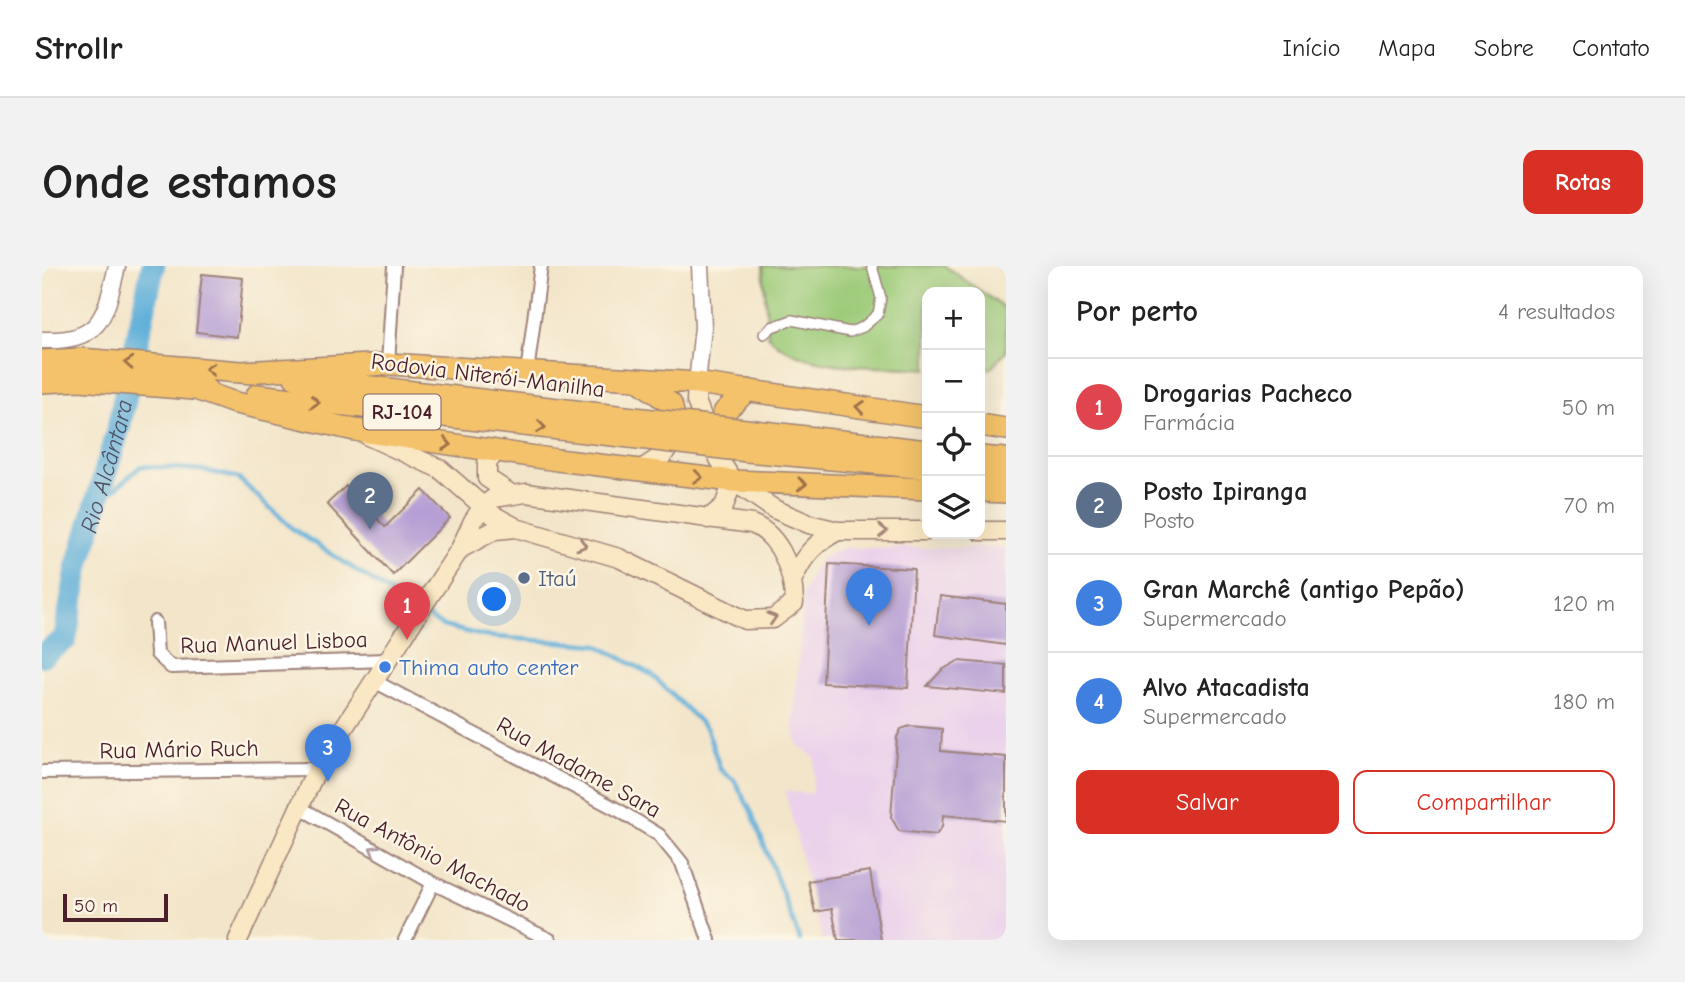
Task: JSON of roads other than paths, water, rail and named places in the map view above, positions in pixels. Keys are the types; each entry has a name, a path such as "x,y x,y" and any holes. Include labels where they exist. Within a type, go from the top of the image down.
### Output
{"highway":[{"name":"Rodovia Niterói-Manilha","path":"42,360 79,370 746,440 922,451"},
{"path":"241,372 388,364 636,379 696,392 748,390 922,416"},
{"name":"Rodovia Niterói-Manilha","path":"42,382 79,370"},
{"name":"Rodovia Niterói-Manilha","path":"182,381 241,372 632,428"},
{"path":"636,379 671,404 678,433"},
{"path":"182,381 232,402 355,430 496,452 733,481 922,489"},
{"path":"712,441 724,411 748,390"},
{"path":"985,426 1006,429"},
{"name":"Rodovia Niterói-Manilha","path":"746,440 922,467"},
{"path":"985,457 1006,459"},
{"path":"985,473 1006,475"},
{"path":"985,491 1006,492"}],"main road":[{"path":"640,470 663,455 678,433 696,392"},
{"path":"696,392 712,441 733,481 788,516 838,531 922,531"},
{"path":"355,430 440,469 483,506 516,528 620,558 745,620 773,619 789,610 794,603 794,578 802,558 817,543 838,531"},
{"path":"496,452 487,463 487,478 511,494"},
{"path":"708,519 724,506 733,481"},
{"path":"511,494 506,500 504,511 516,528"},
{"path":"238,940 297,806 317,769 460,549 483,506 494,498 511,494 752,524 765,531 794,578"},
{"path":"460,549 495,530 516,528"},
{"path":"985,531 1006,531"}],"street":[{"path":"42,340 64,340 94,330 105,311 117,266"},
{"path":"388,364 394,266"},
{"path":"527,373 541,266"},
{"path":"696,392 703,327 700,266"},
{"path":"764,334 772,327 792,320 850,332 863,327 878,314 881,298 872,266"},
{"name":"Rua Manuel Lisboa","path":"155,622 157,654 171,667 387,660"},
{"name":"Rua Madame Sara","path":"374,681 620,811 659,835 682,863 709,940"},
{"name":"Rua Mário Ruch","path":"42,772 317,769"},
{"name":"Rua Antônio Machado","path":"297,806 433,883 550,940"},
{"path":"405,940 433,883"}],"waterway":[{"name":"Rio Alcântara","path":"42,655 65,639 78,567 119,426 153,266"},
{"path":"98,504 141,466 202,470 238,478 293,529 415,609"},
{"path":"423,614 443,626 484,636 597,645 652,675 707,729 720,769 734,780 752,813 800,940"}],"place":[{"name":"Posto Ipiranga","path":"370,530"},
{"name":"Itaú","path":"524,578"},
{"name":"Alvo Atacadista","path":"869,626"},
{"name":"Drogarias Pacheco","path":"407,640"},
{"name":"Thima auto center","path":"385,667"},
{"name":"Gran Marchê (antigo Pepão)","path":"328,782"}]}
